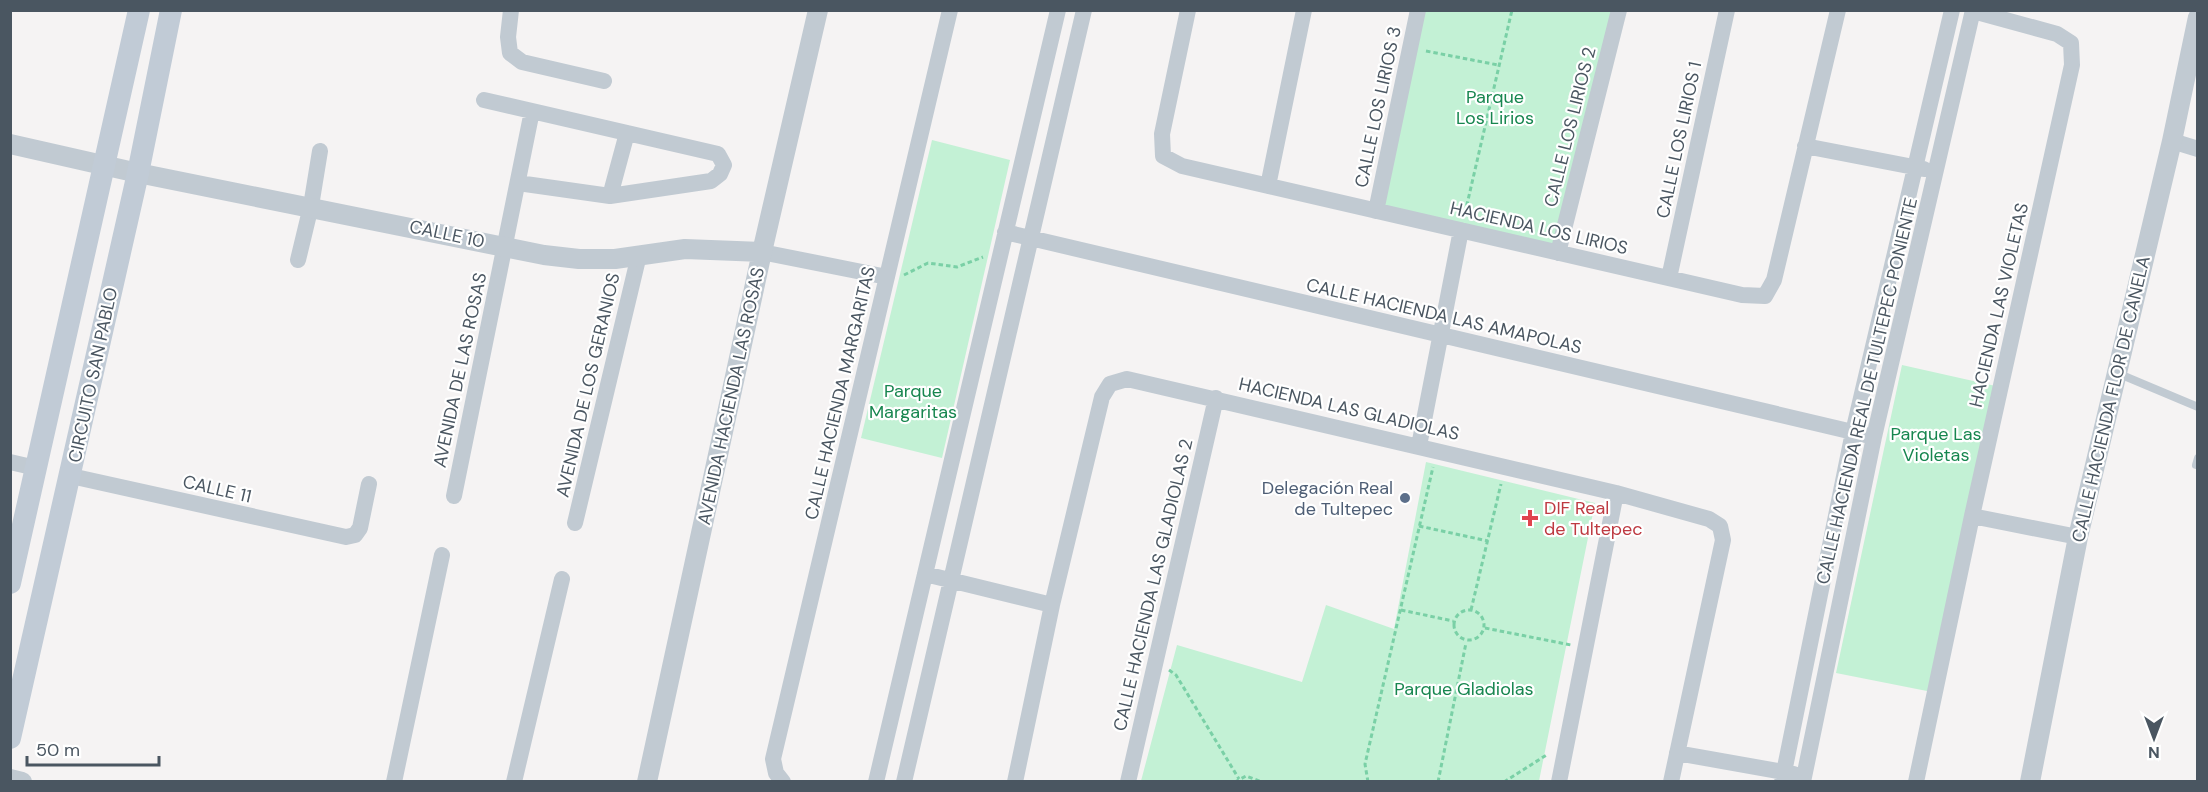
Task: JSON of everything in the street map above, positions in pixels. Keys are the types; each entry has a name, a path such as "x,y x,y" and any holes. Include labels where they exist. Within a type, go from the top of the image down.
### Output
{"main road":[{"name":"CIRCUITO SAN PABLO","path":"10,583 139,10"},
{"name":"CIRCUITO SAN PABLO","path":"10,738 71,476 138,173 171,10"}],"street":[{"path":"511,10 508,37 510,54 522,62 604,81"},
{"name":"AVENIDA HACIENDA LAS ROSAS","path":"647,782 762,252 818,10"},
{"name":"CALLE HACIENDA MARGARITAS","path":"783,782 776,773 773,759 950,10"},
{"path":"876,782 1058,10"},
{"path":"904,782 1084,10"},
{"name":"HACIENDA LOS LIRIOS","path":"1188,10 1162,134 1163,156 1182,166 1742,295 1764,296 1774,280 1838,10"},
{"path":"1268,186 1304,10"},
{"name":"CALLE LOS LIRIOS 3","path":"1376,211 1418,10"},
{"name":"CALLE LOS LIRIOS 2","path":"1558,252 1619,10"},
{"name":"CALLE LOS LIRIOS 1","path":"1669,278 1727,10"},
{"name":"CALLE HACIENDA REAL DE TULTEPEC PONIENTE","path":"1783,777 1853,432 1952,10"},
{"name":"CALLE HACIENDA REAL DE TULTEPEC PONIENTE","path":"1804,779 1874,437 1973,11"},
{"name":"HACIENDA LAS VIOLETAS","path":"1916,782 1972,516 2072,65 2072,43 2056,34 1973,11"},
{"name":"CALLE HACIENDA FLOR DE CANELA","path":"2030,782 2078,537 2172,141 2198,17"},
{"path":"484,100 717,154 724,165 720,174 711,181 610,196 519,183"},
{"name":"AVENIDA DE LAS ROSAS","path":"454,496 532,111"},
{"path":"610,196 627,133"},
{"path":"2172,141 2198,149"},
{"name":"CALLE 10","path":"10,144 138,173 506,247 579,259 707,249 762,252 887,277"},
{"path":"1804,146 1936,171"},
{"path":"298,260 311,206 320,151"},
{"path":"1419,446 1461,230"},
{"name":"CALLE HACIENDA LAS AMAPOLAS","path":"1005,232 1874,437"},
{"name":"AVENIDA DE LOS GERANIOS","path":"575,523 639,255"},
{"name":"HACIENDA LAS GLADIOLAS","path":"1015,782 1052,605 1102,397 1110,384 1127,379 1616,493 1709,519 1720,525 1723,540 1671,782"},
{"name":"CALLE HACIENDA LAS GLADIOLAS 2","path":"1128,782 1216,398"},
{"path":"10,462 36,468"},
{"name":"CALLE 11","path":"71,476 346,537 355,535 360,528 369,484"},
{"path":"1559,782 1616,493"},
{"path":"1972,516 2078,537"},
{"path":"394,782 442,555"},
{"path":"925,574 1052,605"},
{"path":"514,782 562,579"},
{"path":"1677,753 1783,777 1804,779"},
{"path":"10,779 22,782"}],"lane":[{"path":"2116,373 2198,407"}],"path":[{"path":"1461,230 1512,10"},
{"path":"1410,48 1498,65"},
{"path":"887,277 894,280 928,263 957,267 1001,250"},
{"path":"1368,782 1365,764 1437,450"},
{"path":"1471,610 1506,467"},
{"path":"1419,526 1488,541"},
{"path":"1401,610 1453,621"},
{"path":"1453,621 1459,613 1471,610 1481,616 1485,627 1480,636 1466,643"},
{"path":"1453,621 1459,638 1466,643"},
{"path":"1485,627 1585,648"},
{"path":"1438,782 1466,643"},
{"path":"1156,660 1176,675 1237,780 1246,776 1262,782"},
{"path":"1504,782 1567,742"}],"green space":[{"name":"Parque Los Lirios","path":"1423,11 1613,11 1555,246 1379,207"},
{"name":"Parque Margaritas","path":"932,140 1010,160 942,458 861,438"},
{"name":"Parque Las Violetas","path":"1902,365 2000,387 1932,692 1836,673"},
{"name":"Parque Gladiolas","path":"1426,462 1595,503 1539,781 1141,781 1177,645 1302,682 1326,605 1394,629"}],"place":[{"name":"Delegación Real de Tultepec","path":"1405,498"},
{"name":"DIF Real de Tultepec","path":"1530,518"}]}
